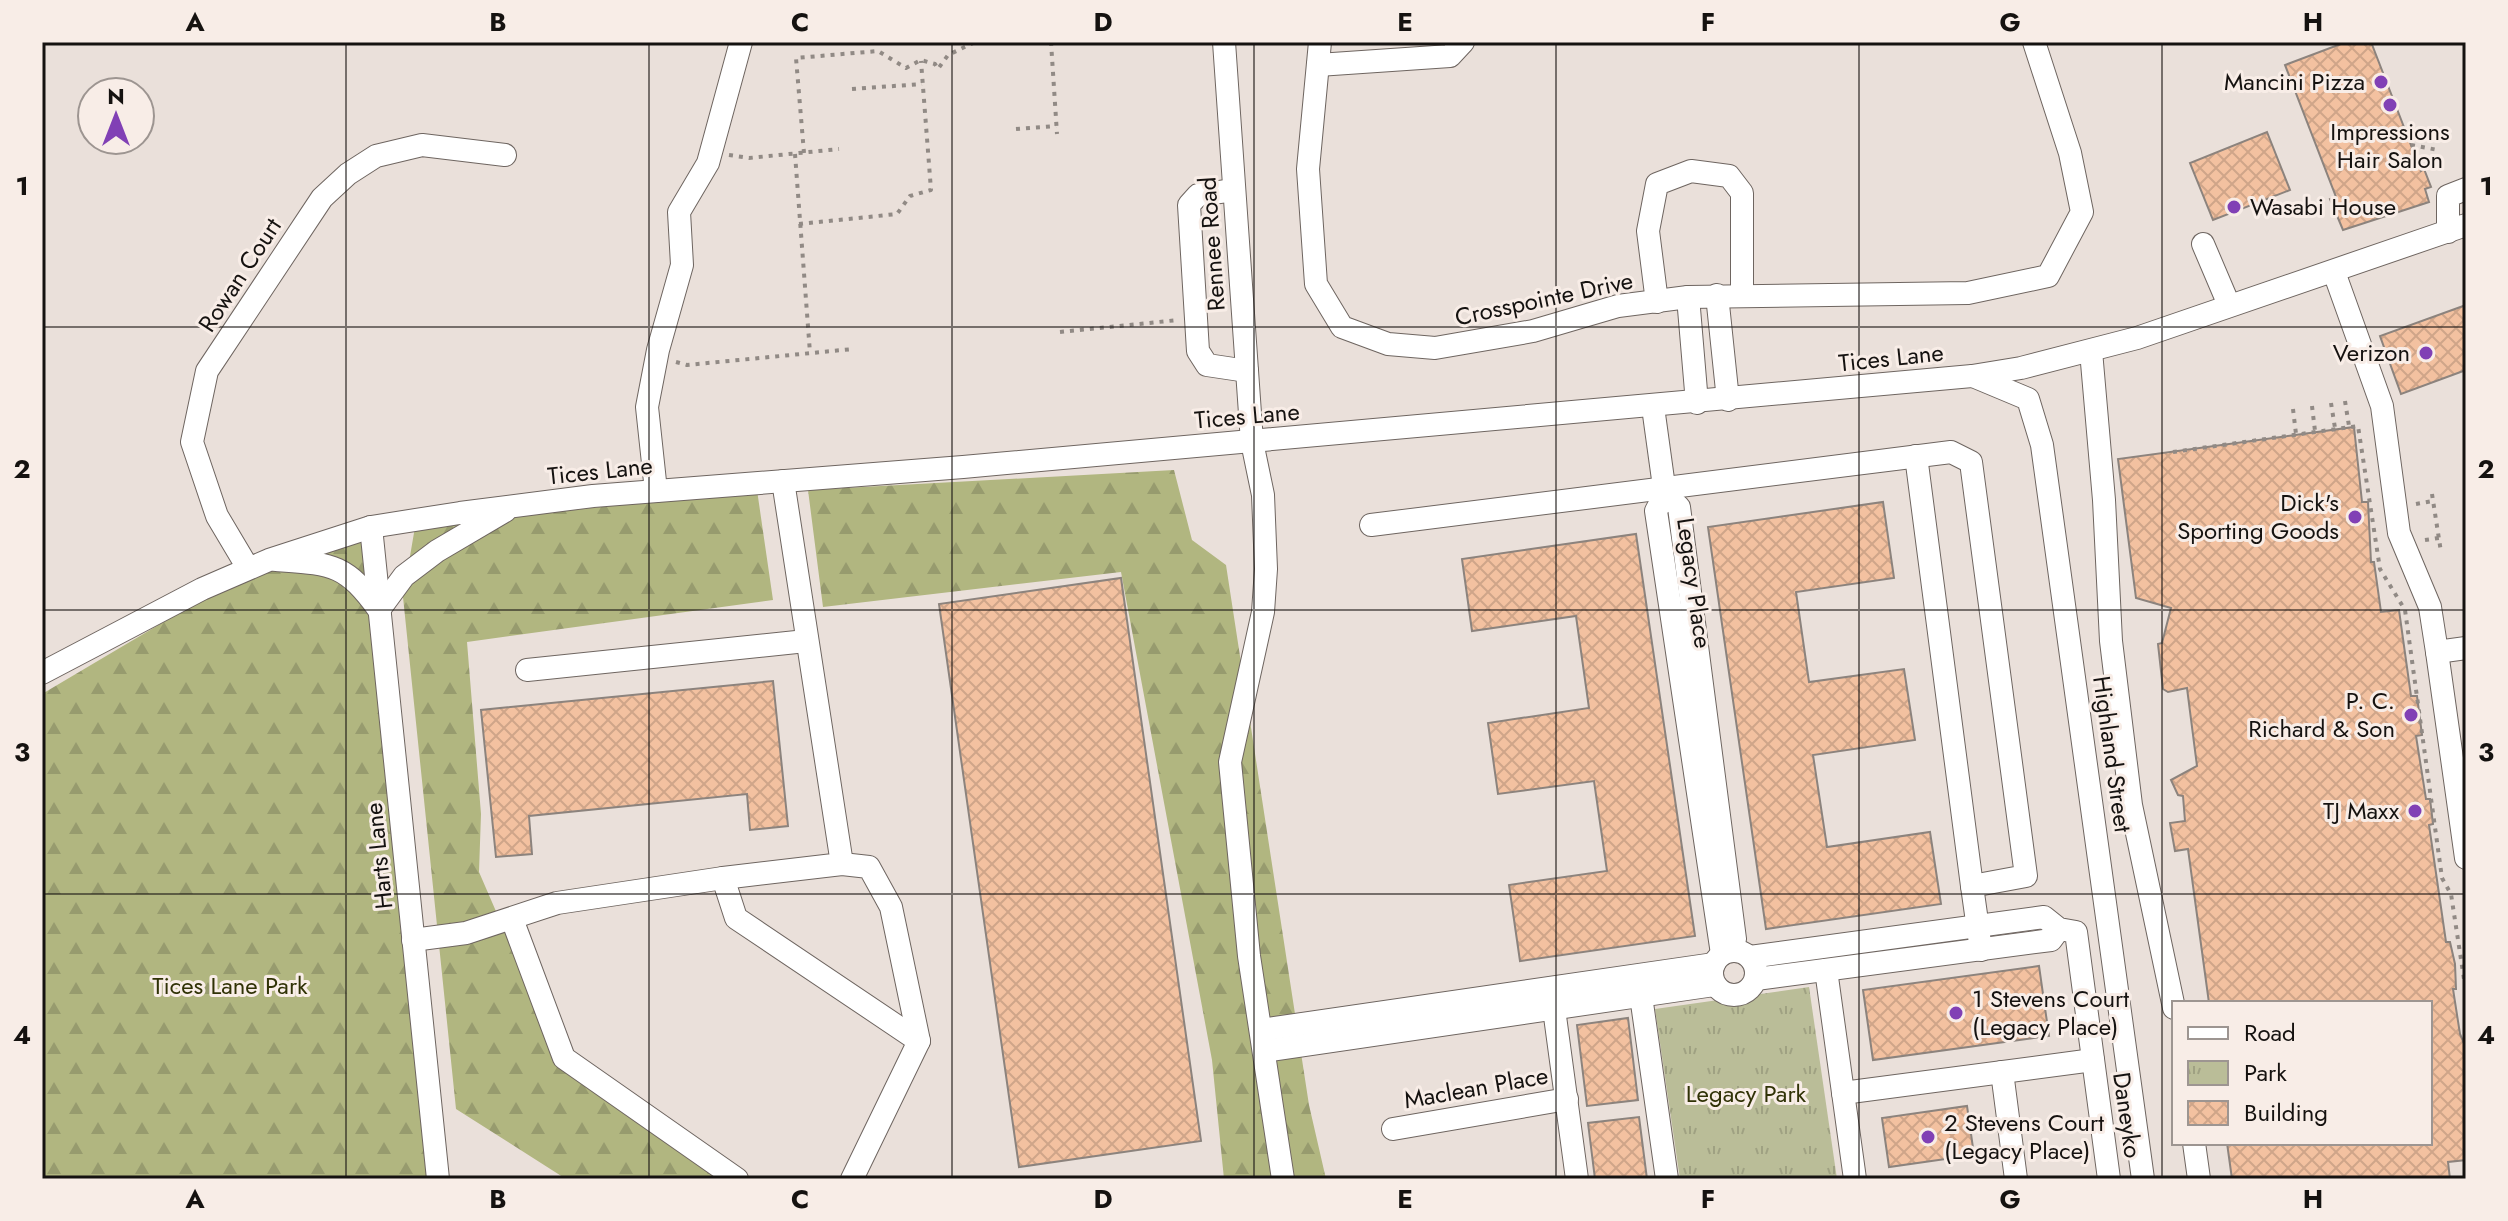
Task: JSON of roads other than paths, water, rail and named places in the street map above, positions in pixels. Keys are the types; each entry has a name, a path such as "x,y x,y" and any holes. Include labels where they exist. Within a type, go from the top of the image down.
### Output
{"street":[{"path":"656,491 647,407 658,350 682,265 679,212 711,153 741,42"},
{"name":"Rennee Road","path":"1224,42 1252,442 1263,495 1266,569 1263,612 1230,762 1262,1040 1283,1179"},
{"name":"Crosspointe Drive","path":"1320,42 1308,169 1316,284 1342,327 1388,344 1435,348 1533,331 1618,306 1688,297 1968,293 2048,276 2082,212 2070,153 2034,42"},
{"path":"1318,65 1450,56 1463,42"},
{"name":"Rowan Court","path":"259,564 217,516 192,442 207,371 322,198 348,174 376,156 422,145 505,155"},
{"path":"1657,302 1648,231 1657,184 1691,171 1729,176 1742,193 1742,296"},
{"path":"1234,190 1198,195 1190,201 1198,351 1204,363 1247,371"},
{"path":"2457,193 2457,229"},
{"name":"Tices Lane","path":"42,673 259,564 371,527 513,506 656,491 1653,407 1972,376 2091,351 2457,229"},
{"path":"2203,244 2229,305"},
{"path":"2334,272 2382,406 2399,533 2430,607 2466,858"},
{"path":"1717,295 1728,400"},
{"path":"1688,297 1697,403"},
{"path":"2091,351 2104,500 2111,641 2131,805 2173,1001"},
{"name":"Highland Street","path":"1972,376 2028,399 2042,445 2143,1179"},
{"name":"Legacy Place","path":"1653,407 1665,491 1679,507 1732,965"},
{"path":"1371,525 1665,491 1951,452 1971,462 2026,876 1972,886"},
{"path":"1916,456 1981,950"},
{"path":"783,481 842,864"},
{"path":"259,564 341,569 361,586 379,610 404,576 437,551 513,506"},
{"name":"Harts Lane","path":"371,527 438,1179"},
{"path":"527,670 806,641"},
{"path":"2437,652 2466,648"},
{"path":"413,940 466,933 557,903 842,864 869,867 891,907 919,1041 852,1179"},
{"path":"723,878 736,918 919,1041"},
{"path":"1262,1040 1523,1002 1732,965 1978,926 2044,917 2059,929 2051,940 1826,970 1732,965 1641,996 1554,1009 1523,1002"},
{"path":"512,919 564,1058 737,1179"},
{"name":"Daneyko","path":"2059,929 2076,932 2109,1179"},
{"path":"1826,970 1855,1179"},
{"path":"1641,996 1667,1179"},
{"path":"1554,1009 1577,1179"},
{"path":"1843,1093 2093,1060"},
{"path":"2002,1072 2016,1179"},
{"name":"Maclean Place","path":"1393,1129 1567,1099"},
{"path":"2194,1145 2199,1179"}],"place":[{"name":"Mancini Pizza","path":"2381,82"},
{"name":"Impressions Hair Salon","path":"2390,105"},
{"name":"Wasabi House","path":"2234,207"},
{"name":"Verizon","path":"2426,353"},
{"name":"Dick's Sporting Goods","path":"2355,517"},
{"name":"P. C. Richard & Son","path":"2411,715"},
{"name":"TJ Maxx","path":"2415,811"},
{"name":"1 Stevens Court (Legacy Place)","path":"1956,1013"},
{"name":"2 Stevens Court (Legacy Place)","path":"1928,1137"}],"park label":[{"name":"Tices Lane Park","path":"230,986"},
{"name":"Legacy Park","path":"1746,1094"}]}
